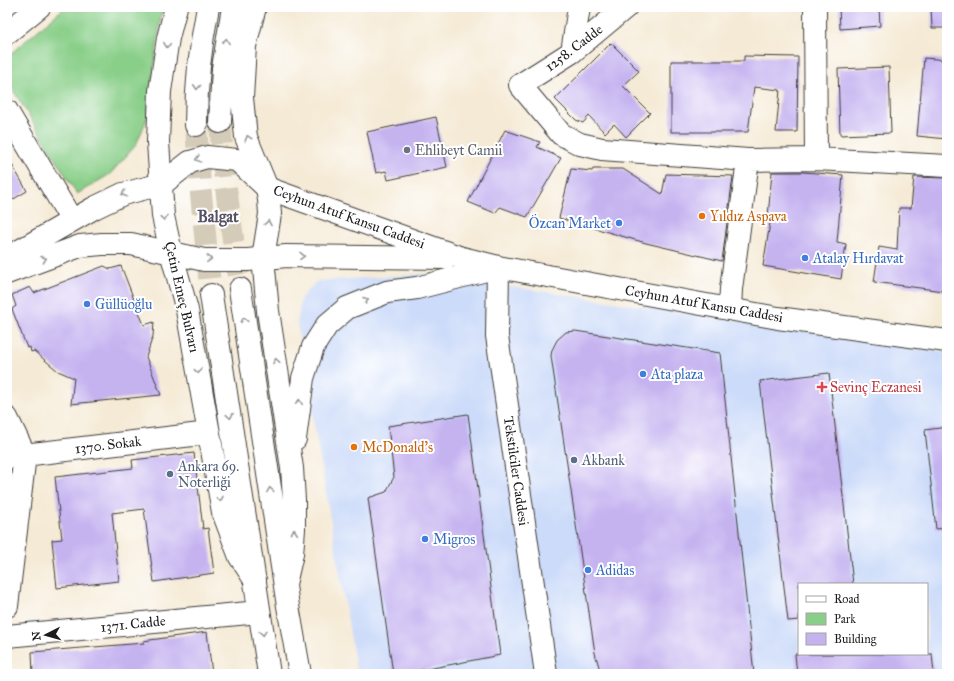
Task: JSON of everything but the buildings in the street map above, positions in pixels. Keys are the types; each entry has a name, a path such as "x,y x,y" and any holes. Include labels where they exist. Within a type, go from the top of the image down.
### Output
{"main road":[{"path":"7,33 39,7"},
{"name":"Çetin Emeç Bulvarı","path":"176,7 168,38 160,92 158,142 163,216 187,310 225,520 240,557 254,580"},
{"path":"196,126 196,89 200,50 208,7"},
{"path":"220,122 223,68 232,7"},
{"path":"255,7 245,46 242,98 246,137 267,188 270,214 263,258 268,311 292,468 294,529 292,554 285,584"},
{"path":"572,52 579,7"},
{"name":"1258. Cadde","path":"626,7 572,52 520,85 561,134 580,144 602,150 748,160"},
{"path":"815,7 816,159"},
{"path":"7,111 71,219"},
{"name":"Ceyhun Atuf Kansu Caddesi","path":"7,258 71,219 123,194 162,184 190,162 207,157 237,160 267,188 462,258 498,267 778,318 947,341"},
{"path":"730,309 731,289 748,160 816,159 947,166"},
{"name":"Ceyhun Atuf Kansu Caddesi","path":"7,273 80,246 126,244 171,252 204,260 248,260 286,256 462,258"},
{"path":"292,468 302,378 313,347 328,326 347,308 386,292 417,288 498,267"},
{"name":"Tekstilciler Caddesi","path":"498,267 497,336 546,674"},
{"path":"240,289 300,674"},
{"name":"Çetin Emeç Bulvarı","path":"211,295 269,674"},
{"path":"7,418 16,456 7,606"},
{"name":"1370. Sokak","path":"16,456 209,433"},
{"name":"1371. Cadde","path":"7,636 259,612"}],"shaded area":[{"path":"426,274 947,352 947,674 357,674 297,324 301,298 317,281"}],"green space":[{"path":"65,7 162,7 148,116 136,145 110,174 77,194 7,80 7,57"}],"tunnel":[{"path":"220,122 225,181 240,289"},
{"path":"196,125 200,184 211,295"}],"place":[{"name":"Ehlibeyt Camii","path":"407,150"},
{"name":"Yıldız Aspava","path":"702,216"},
{"name":"Özcan Market","path":"619,223"},
{"name":"Atalay Hırdavat","path":"805,258"},
{"name":"Güllüoğlu","path":"87,304"},
{"name":"Ata plaza","path":"643,374"},
{"name":"Sevinç Eczanesi","path":"822,387"},
{"name":"McDonald's","path":"354,447"},
{"name":"Akbank","path":"574,460"},
{"name":"Ankara 69. Noterliği","path":"170,474"},
{"name":"Migros","path":"425,539"},
{"name":"Adidas","path":"588,570"}],"district":[{"name":"Balgat","path":"218,216"}]}
